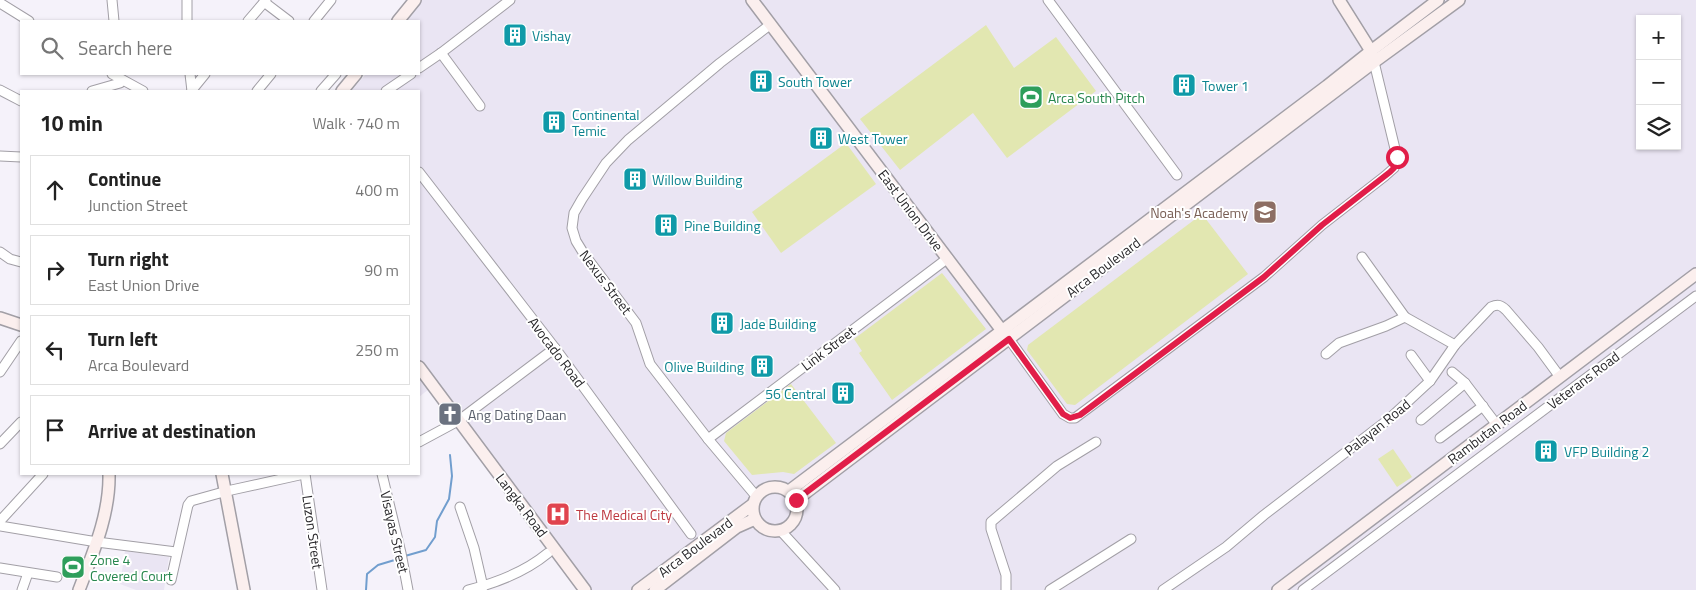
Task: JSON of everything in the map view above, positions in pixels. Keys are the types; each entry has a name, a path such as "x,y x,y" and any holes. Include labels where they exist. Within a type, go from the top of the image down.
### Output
{"street":[{"path":"112,0 114,20"},
{"path":"186,0 187,20"},
{"path":"315,20 332,0"},
{"path":"399,20 415,0"},
{"path":"420,67 510,0"},
{"name":"East Union Drive","path":"752,0 1006,335 1063,414 1070,418 1080,415 1264,277 1322,225 1394,168 1397,157 1372,56"},
{"path":"1048,0 1177,175"},
{"path":"1338,0 1372,56"},
{"name":"Arca Boulevard","path":"1372,56 1438,0"},
{"name":"Arca Boulevard","path":"793,496 1006,335 1328,86 1459,0"},
{"path":"249,20 265,1 287,20"},
{"path":"0,3 27,20"},
{"name":"Nexus Street","path":"754,500 650,364 636,323 584,254 576,241 572,228 574,212 582,199 606,163 628,140 770,24"},
{"path":"441,53 480,106"},
{"path":"190,75 192,90"},
{"path":"192,90 204,75"},
{"path":"258,90 271,75"},
{"path":"322,90 335,75"},
{"path":"343,90 355,75"},
{"path":"387,90 410,75"},
{"path":"94,90 118,80 141,90"},
{"path":"0,90 20,100"},
{"path":"0,156 20,157"},
{"name":"Avocado Road","path":"420,173 555,348 691,534"},
{"path":"0,252 6,258 20,262"},
{"path":"1362,257 1405,316 1455,346"},
{"name":"Link Street","path":"708,439 948,258"},
{"name":"Rambutan Road","path":"1278,590 1696,274"},
{"name":"Veterans Road","path":"1303,590 1696,296"},
{"name":"Palayan Road","path":"1163,590 1226,547 1264,515 1389,419 1430,381 1455,346 1491,307 1497,304 1501,305 1534,341 1560,377"},
{"path":"1326,354 1339,343 1386,326 1405,316"},
{"path":"0,318 20,325"},
{"path":"0,372 20,342"},
{"path":"420,441 458,421 555,348"},
{"path":"1411,355 1430,381"},
{"name":"Langka Road","path":"420,368 585,590"},
{"path":"1452,372 1466,383 1497,424"},
{"path":"1421,420 1466,383"},
{"path":"1440,438 1483,406"},
{"path":"0,444 20,423"},
{"path":"1006,590 1006,575 991,529 991,522 1057,466 1096,442"},
{"path":"0,522 43,475"},
{"path":"79,590 97,542 106,506 109,475"},
{"path":"222,475 227,491 244,590"},
{"path":"171,580 176,552 191,501 299,475"},
{"name":"Luzon Street","path":"304,475 322,590"},
{"name":"Visayas Street","path":"382,475 408,590"},
{"path":"773,486 784,488 793,496 797,506 796,518 788,527 780,530 768,530 758,524 755,519 754,500 763,489 773,486"},
{"name":"Arca Boulevard","path":"638,590 754,500"},
{"path":"460,506 488,587"},
{"name":"Arca Boulevard","path":"655,590 737,526 755,519"},
{"path":"0,526 97,542 176,552"},
{"path":"780,530 835,590"},
{"path":"1050,590 1130,539"},
{"path":"468,590 488,587 548,553"},
{"path":"0,568 57,577"},
{"path":"22,590 28,573"}],"shaded area":[{"path":"422,0 1696,0 1696,590 579,590 420,371 420,90 352,90 365,75 420,75 420,20 407,20"},
{"path":"420,377 429,389 420,396"},
{"path":"125,551 169,557 164,590 136,590 120,584"}],"green space":[{"path":"986,25 1014,68 1056,37 1096,91 1007,158 973,113 900,170 860,119"},
{"path":"846,143 876,184 781,253 752,212"},
{"path":"1202,214 1248,274 1075,405 1067,404 1027,350 1028,345"},
{"path":"942,273 986,329 892,400 859,353 862,351 854,339"},
{"path":"791,384 836,443 794,474 783,472 752,475 724,441 726,433"},
{"path":"1393,449 1412,477 1397,487 1378,459"}],"waterway":[{"path":"405,556 426,550 435,537 437,521 449,499 452,476 450,455"},
{"path":"366,590 367,574 378,565 398,559"}],"place":[{"name":"Vishay","path":"515,35"},
{"name":"South Tower","path":"761,81"},
{"name":"Tower 1","path":"1184,85"},
{"name":"Arca South Pitch","path":"1031,97"},
{"name":"Continental Temic","path":"554,122"},
{"name":"West Tower","path":"821,138"},
{"name":"Willow Building","path":"635,179"},
{"name":"Noah's Academy","path":"1265,212"},
{"name":"Pine Building","path":"666,225"},
{"name":"Jade Building","path":"722,323"},
{"name":"Olive Building","path":"762,366"},
{"name":"56 Central","path":"843,393"},
{"name":"Ang Dating Daan","path":"450,414"},
{"name":"VFP Building 2","path":"1546,451"},
{"name":"The Medical City","path":"558,514"},
{"name":"Zone 4 Covered Court","path":"73,567"}],"route":[{"path":"796,500 1009,339 1063,414 1066,417 1075,418 1264,277 1335,214 1390,172 1394,168 1397,157"}]}
